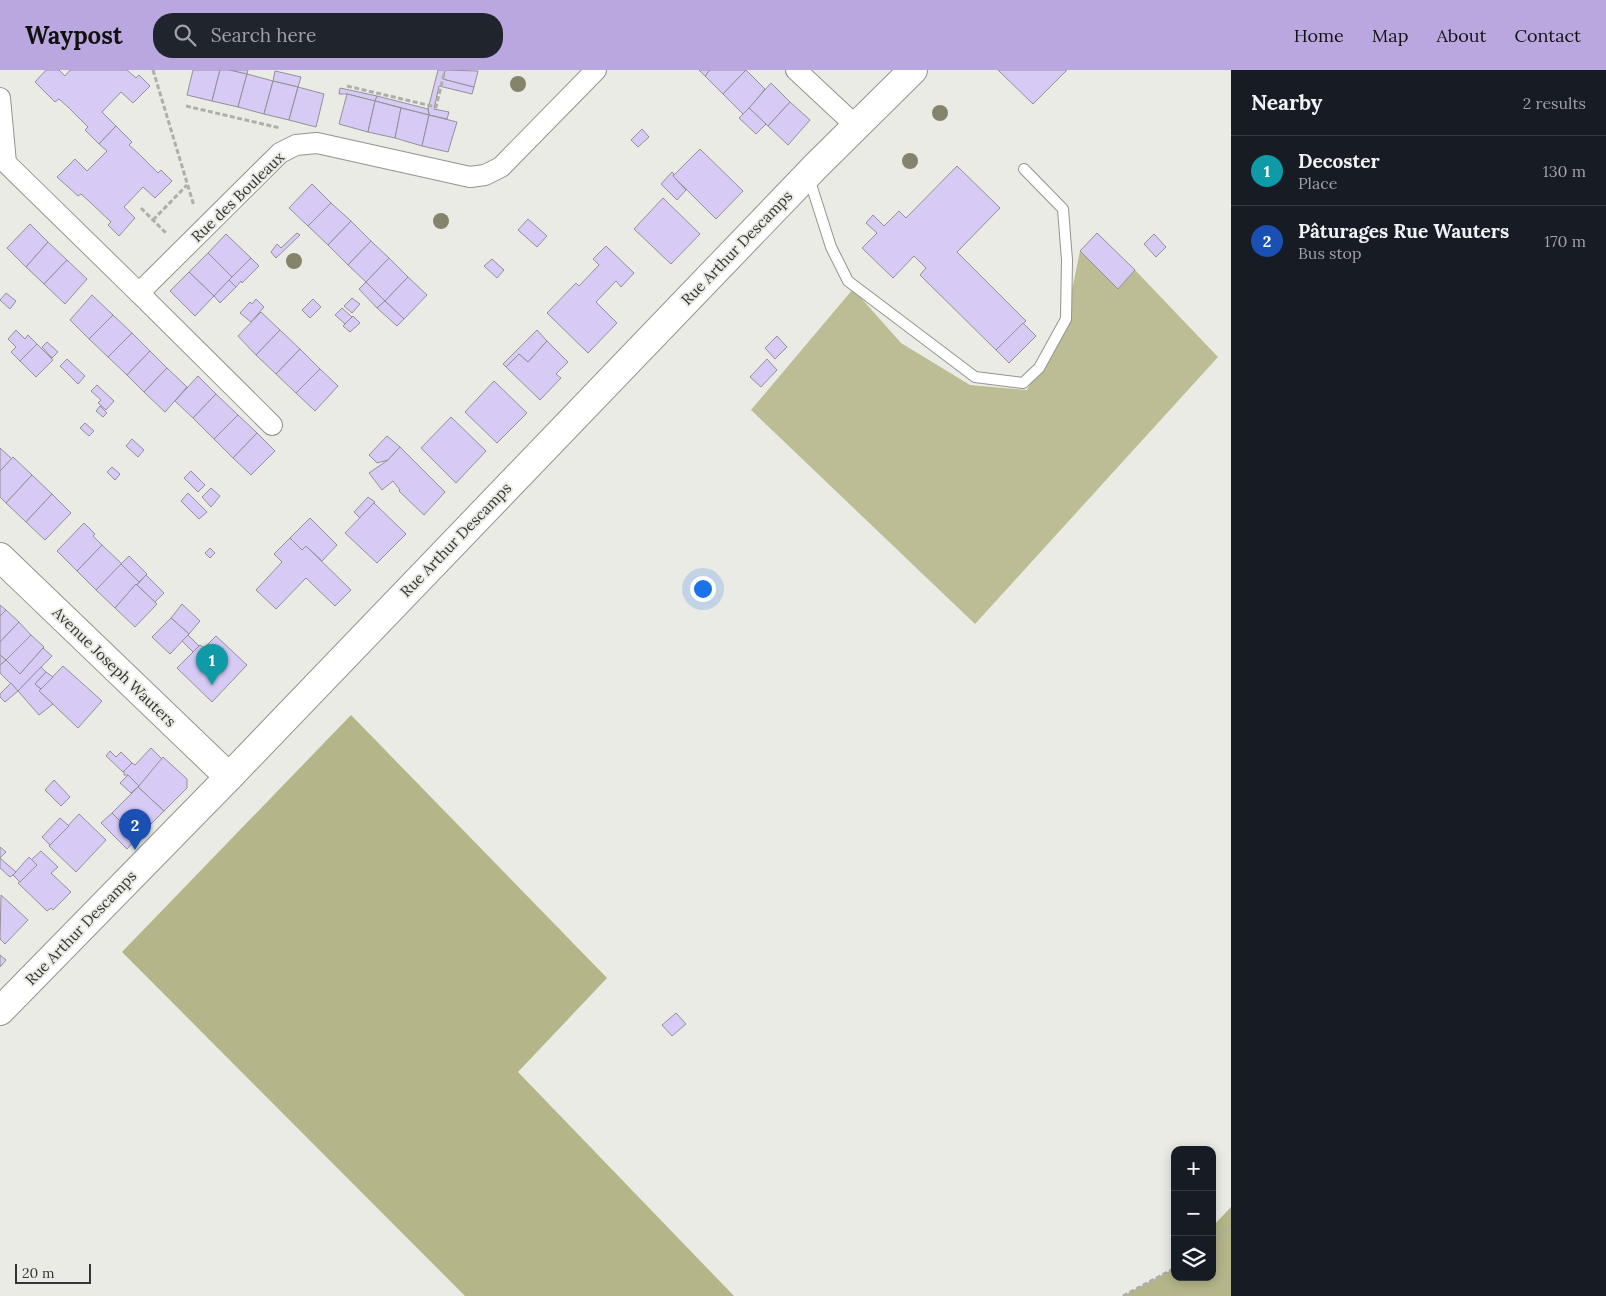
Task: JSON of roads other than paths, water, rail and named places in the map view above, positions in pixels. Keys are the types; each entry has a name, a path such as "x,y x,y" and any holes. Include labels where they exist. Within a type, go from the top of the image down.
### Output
{"street":[{"name":"Rue des Bouleaux","path":"139,293 280,153 296,145 317,143 470,177 485,175 501,167 596,70"},
{"path":"796,70 856,126"},
{"name":"Rue Arthur Descamps","path":"0,1011 229,777 808,175 913,70"},
{"path":"0,98 6,163 272,425"},
{"name":"Avenue Joseph Wauters","path":"0,557 229,777"}],"lane":[{"path":"808,175 831,247 848,281 975,377 1023,383 1039,368 1066,319 1067,260 1062,209 1024,169"}],"place":[{"name":"Decoster","path":"212,685"},
{"name":"Pâturages Rue Wauters","path":"135,850"}]}
